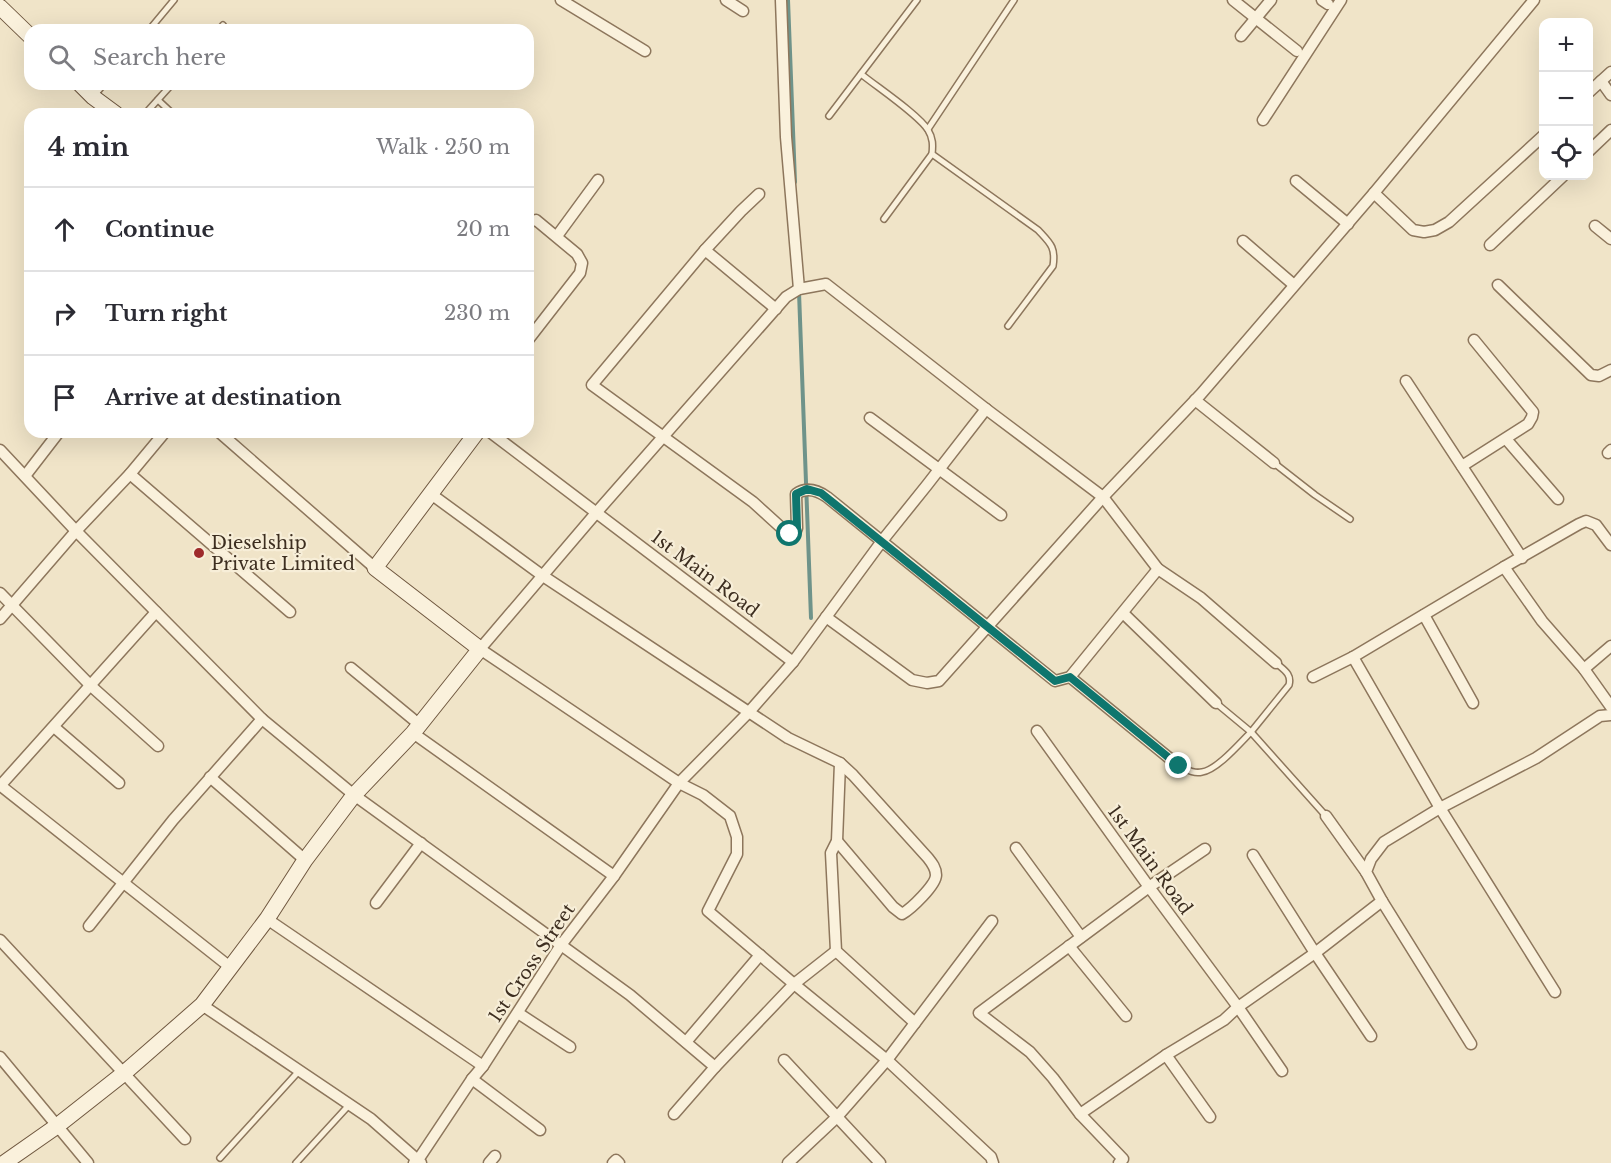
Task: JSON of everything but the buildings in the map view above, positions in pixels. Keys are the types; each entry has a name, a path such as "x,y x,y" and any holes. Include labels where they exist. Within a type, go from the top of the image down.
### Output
{"street":[{"path":"561,0 645,51"},
{"path":"726,0 743,11"},
{"path":"781,0 786,137 799,289"},
{"path":"1233,0 1297,51"},
{"path":"1241,36 1271,0"},
{"path":"1263,120 1341,0"},
{"path":"826,617 912,680 927,683 939,681 1103,496 1195,400 1348,224 1534,0"},
{"path":"0,7 24,30"},
{"path":"1593,88 1611,72"},
{"path":"1601,81 1611,95"},
{"path":"86,90 108,108"},
{"path":"1593,147 1611,130"},
{"path":"1374,193 1413,230 1424,232 1436,230 1449,222 1539,140"},
{"path":"557,236 598,180"},
{"path":"1490,245 1559,180"},
{"path":"1296,181 1348,224"},
{"path":"759,194 705,250 592,386 753,502 790,534 795,533 797,528 796,494 807,489 821,493 1055,681 1070,677 1158,569"},
{"path":"534,221 537,220 557,236 577,254 582,263 580,273 534,332"},
{"path":"1595,226 1611,240"},
{"path":"1243,241 1294,285"},
{"path":"705,250 776,309"},
{"path":"4,1163 57,1126 123,1074 201,1005 267,919 304,860 354,795 417,729 480,649 596,513 786,297 799,289 826,284 1103,496 1158,569 1202,598 1276,663"},
{"path":"1498,285 1591,375 1599,376 1611,370"},
{"path":"1462,466 1528,424 1533,412 1474,340"},
{"path":"1406,381 1522,558"},
{"path":"1195,400 1274,463"},
{"name":"1st Cross Street","path":"417,1162 483,1066 561,945 614,876 679,783 749,712 793,662 882,541 986,408"},
{"path":"870,418 1001,515"},
{"path":"25,476 54,438"},
{"path":"0,619 160,438"},
{"path":"226,438 375,568 480,649 679,783 703,795 730,816 737,837 737,854 708,911 887,1060 991,1157 993,1163"},
{"path":"375,568 473,438"},
{"name":"1st Main Road","path":"498,438 793,662"},
{"path":"1506,438 1558,499"},
{"path":"0,450 76,531 262,719 354,795 630,995 715,1067"},
{"path":"130,474 290,612"},
{"path":"431,494 543,576 788,738 840,763 928,858 937,873 935,879 908,911 902,914 893,907 837,842"},
{"path":"1313,677 1353,657 1579,524 1586,521 1596,525 1611,545"},
{"path":"1504,567 1542,621 1584,669 1611,707"},
{"path":"0,593 91,686 158,746"},
{"path":"156,612 0,786 230,967"},
{"path":"1123,613 1216,703"},
{"path":"1424,615 1473,703"},
{"path":"1584,669 1611,646"},
{"path":"1353,657 1440,808 1555,992"},
{"path":"351,668 417,729 614,876"},
{"path":"1070,677 1179,766"},
{"path":"1366,872 1371,859 1384,842 1440,808 1536,758 1600,716 1611,716"},
{"path":"89,926 210,777 262,719"},
{"path":"54,727 119,783"},
{"name":"1st Main Road","path":"1037,731 1238,1006 1282,1071"},
{"path":"840,763 837,842 831,853 836,951 915,1023"},
{"path":"210,777 304,860"},
{"path":"1326,816 1366,872 1382,902 1472,1044"},
{"path":"376,903 421,843"},
{"path":"1016,848 1081,937"},
{"path":"1119,1163 1123,1159 1080,1113 1030,1052 979,1013 1149,887 1205,849"},
{"path":"1253,855 1371,1036"},
{"path":"1080,1113 1166,1055 1224,1020 1238,1006 1315,953 1382,902"},
{"path":"267,919 483,1066"},
{"path":"788,1163 837,1118 887,1060 992,921"},
{"path":"0,940 185,1139"},
{"path":"1069,946 1126,1016"},
{"path":"674,1114 794,984 836,951"},
{"path":"686,1042 760,955"},
{"path":"201,1005 371,1119 417,1162"},
{"path":"518,1013 570,1047"},
{"path":"1166,1055 1210,1118"},
{"path":"0,1057 88,1163"},
{"path":"784,1060 880,1163"},
{"path":"472,1079 540,1130"},
{"path":"613,1163 616,1160 619,1163"}],"lane":[{"path":"154,24 174,0"},
{"path":"829,116 917,0"},
{"path":"928,129 1014,0"},
{"path":"861,74 928,129 933,143 932,154 884,219"},
{"path":"93,97 99,90"},
{"path":"151,108 166,90"},
{"path":"158,100 166,108"},
{"path":"932,154 1038,230 1051,244 1055,256 1053,266 1008,326"},
{"path":"1274,463 1350,519"},
{"path":"1179,766 1191,772 1203,772 1213,768 1251,732 1289,685 1290,675 1276,663"},
{"path":"1216,703 1251,732 1326,816"},
{"path":"220,1158 299,1071"},
{"path":"296,1163 350,1104"}],"waterway":[{"path":"788,0 795,182"},
{"path":"799,292 811,618"}],"place":[{"name":"Dieselship Private Limited","path":"199,553"}],"route":[{"path":"790,534 795,533 797,528 796,494 807,489 821,493 1055,681 1070,677 1179,766"}]}
